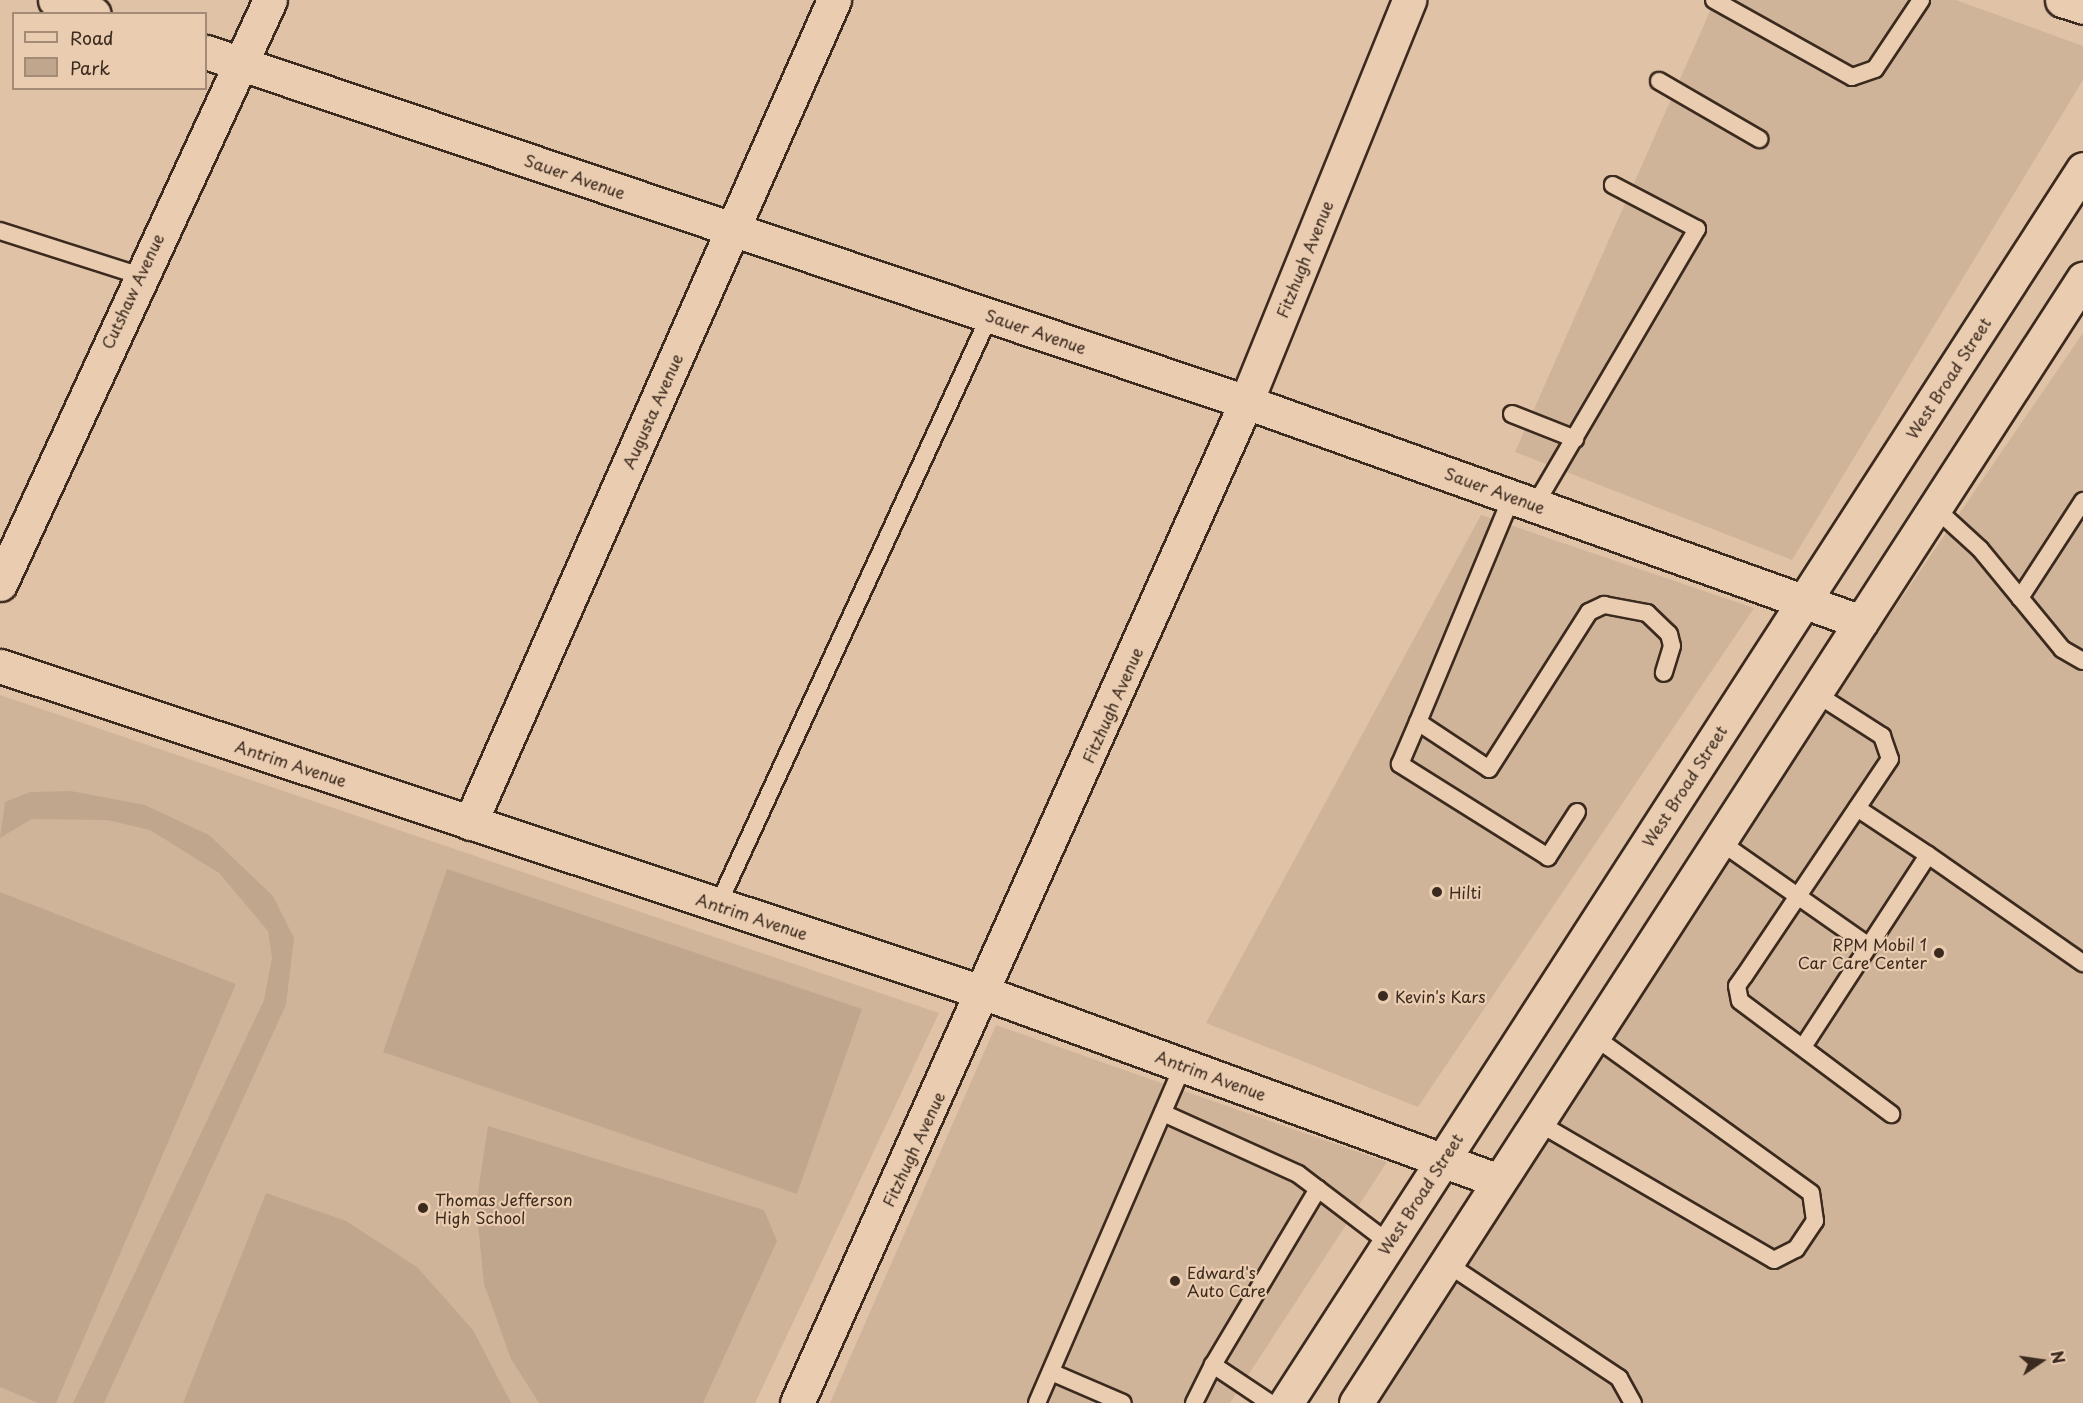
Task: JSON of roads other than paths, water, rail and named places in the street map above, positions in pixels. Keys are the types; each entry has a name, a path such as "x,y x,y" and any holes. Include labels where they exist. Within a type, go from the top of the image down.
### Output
{"street":[{"path":"55,0 88,12"},
{"name":"Cutshaw Avenue","path":"0,584 138,276 270,0"},
{"name":"Augusta Avenue","path":"470,823 834,0"},
{"name":"Fitzhugh Avenue","path":"796,1403 985,993 1246,402 1409,0"},
{"path":"2062,0 2083,7"},
{"name":"Sauer Avenue","path":"207,52 1246,402 1861,622"},
{"name":"West Broad Street","path":"1286,1403 2083,169"},
{"path":"1356,1403 2082,281"},
{"name":"Antrim Avenue","path":"0,666 985,993 1499,1181"}],"lane":[{"path":"1714,0 1852,77 1875,69 1921,0"},
{"path":"1659,81 1759,139"},
{"path":"1577,812 1548,857 1400,764 1524,501 1575,439 1697,229 1614,185"},
{"path":"0,231 138,276"},
{"path":"718,905 990,315"},
{"path":"1512,414 1575,439"},
{"path":"2020,598 2083,501"},
{"path":"1935,508 1980,549 2062,649 2083,661"},
{"path":"1418,722 1489,769 1589,612 1604,605 1647,613 1669,634 1672,646 1664,673"},
{"path":"1815,693 1888,746 1890,759 1737,986 1740,1001 1891,1114"},
{"path":"1857,808 2083,963"},
{"path":"1719,841 1869,946"},
{"path":"1803,1047 1928,855"},
{"path":"1537,1122 1774,1260 1796,1249 1815,1221 1811,1193 1593,1036"},
{"path":"1037,1403 1183,1065"},
{"path":"1163,1113 1298,1174 1389,1243"},
{"path":"1194,1403 1213,1365 1318,1189"},
{"path":"1446,1263 1619,1378 1633,1403"},
{"path":"1213,1365 1270,1403"},
{"path":"1050,1372 1123,1403"}],"place":[{"name":"Hilti","path":"1437,892"},
{"name":"RPM Mobil 1 Car Care Center","path":"1939,953"},
{"name":"Kevin's Kars","path":"1383,996"},
{"name":"Thomas Jefferson High School","path":"423,1208"},
{"name":"Edward's Auto Care","path":"1175,1281"}]}
